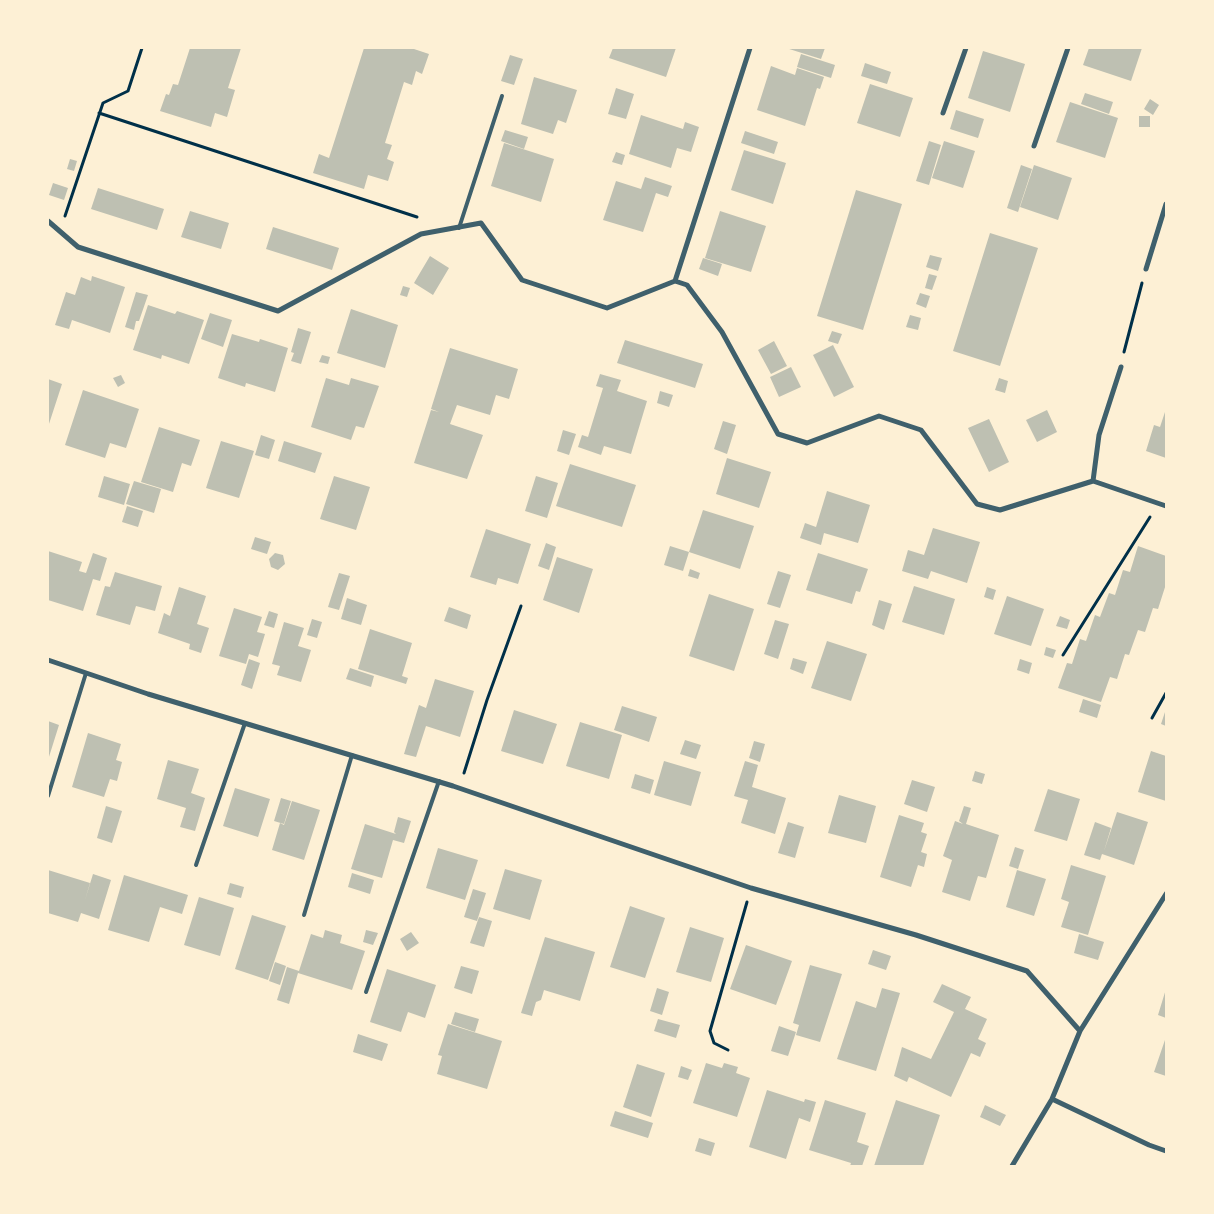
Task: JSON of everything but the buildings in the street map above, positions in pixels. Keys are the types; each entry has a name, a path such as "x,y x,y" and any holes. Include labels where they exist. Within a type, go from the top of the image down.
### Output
{"street":[{"path":"675,281 750,48"},
{"path":"943,113 966,48"},
{"path":"1034,146 1068,48"},
{"path":"1146,268 1166,204"},
{"path":"48,221 78,247 278,311 421,234 481,223 522,280 607,308 675,281 687,285 722,332 778,434 806,443 879,416 921,430 977,504 1000,510 1093,481 1166,506"},
{"path":"1093,481 1098,435 1121,367"},
{"path":"48,660 245,723 439,781 751,888 916,935 1027,971 1080,1031"},
{"path":"1012,1166 1052,1099 1080,1031 1166,894"},
{"path":"1052,1099 1149,1145 1166,1151"}],"lane":[{"path":"460,228 502,96"},
{"path":"48,796 86,673"},
{"path":"196,865 245,723"},
{"path":"304,915 352,755"},
{"path":"366,992 439,781"}],"path":[{"path":"60,231 103,103 128,91 142,48"},
{"path":"99,113 424,220"},
{"path":"1121,367 1146,268"},
{"path":"1063,654 1158,504"},
{"path":"459,788 487,700 521,606"},
{"path":"1152,718 1166,693"},
{"path":"728,1050 714,1043 710,1031 751,888"}]}
